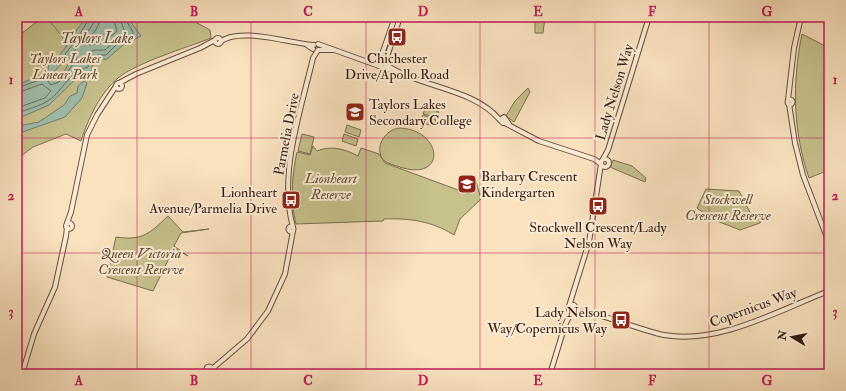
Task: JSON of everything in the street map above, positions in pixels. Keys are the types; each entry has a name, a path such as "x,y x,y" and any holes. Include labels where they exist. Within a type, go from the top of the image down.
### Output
{"street":[{"path":"377,62 382,54 396,17"},
{"path":"384,65 400,17"},
{"name":"Lady Nelson Way","path":"550,374 562,334 572,308 574,293 591,236 602,162 608,150 649,17"},
{"path":"801,17 793,53 790,87 791,116 795,143 803,175 829,243"},
{"path":"25,366 25,374 22,374 32,339 55,287 86,140 97,115 111,94 128,78 218,41 231,37 254,36 301,43 316,48 333,50 367,61 377,62 465,97 494,113 513,127 545,144 608,163"},
{"name":"Parmelia Drive","path":"199,374 210,371 243,343 268,311 283,278 291,229 287,192 289,166 316,48"},
{"name":"Lady Nelson Way","path":"601,175 608,163 608,150"},
{"path":"602,162 604,166 608,163"},
{"name":"Copernicus Way","path":"572,308 657,333 682,337 701,336 739,327 829,290"}],"green space":[{"name":"Taylors Lakes Linear Park","path":"43,17 186,17 210,30 211,38 137,66 118,78 106,91 95,107 81,141 66,134 33,147 17,159 17,37"},
{"path":"535,17 545,17 543,33 535,33"},
{"path":"802,34 829,48 829,170 809,178 800,143 796,107 797,70"},
{"path":"528,88 530,92 514,122 506,116 515,101"},
{"path":"426,107 439,112 436,118 423,114"},
{"path":"423,115 436,120 433,126 420,122"},
{"path":"347,125 361,130 359,137 345,132"},
{"path":"400,128 414,131 424,137 431,145 434,153 432,161 427,167 417,170 403,168 383,160 380,150 382,140 390,132"},
{"path":"302,134 314,137 310,154 298,151"},
{"path":"344,134 358,139 356,146 342,141"},
{"name":"Lionheart Reserve","path":"313,146 317,151 333,148 348,151 358,156 361,148 379,154 385,163 469,194 475,178 481,199 460,219 454,235 437,226 420,221 402,219 296,224 292,188 297,152 310,155"},
{"path":"613,160 632,166 646,178 645,182 610,167"},
{"name":"Stockwell Crescent Reserve","path":"706,189 739,191 753,218 764,214 760,223 740,230 712,219 697,208"},
{"name":"Queen Victoria Crescent Reserve","path":"168,216 183,232 209,229 181,233 174,246 188,256 174,248 153,291 107,277 116,237 140,237 151,231"}],"water":[{"name":"Taylors Lake","path":"87,17 127,17 141,36 123,45 107,59 94,60 91,63 93,64 91,72 87,74 83,72 49,105 17,119 17,85 41,75 48,70 49,64 65,49 82,22","holes":["64,61 68,63 62,74 53,81 53,73"]},
{"path":"84,81 87,83 82,98 65,117 17,134 18,126 39,122 64,105 70,96 77,93 78,86"}],"waterway":[{"path":"49,20 60,34"},
{"path":"61,36 68,44"}],"place":[{"name":"Chichester Drive/Apollo Road","path":"397,37"},
{"name":"Taylors Lakes Secondary College","path":"355,112"},
{"name":"Barbary Crescent Kindergarten","path":"467,184"},
{"name":"Lionheart Avenue/Parmelia Drive","path":"291,200"},
{"name":"Stockwell Crescent/Lady Nelson Way","path":"598,206"},
{"name":"Lady Nelson Way/Copernicus Way","path":"621,320"}]}
